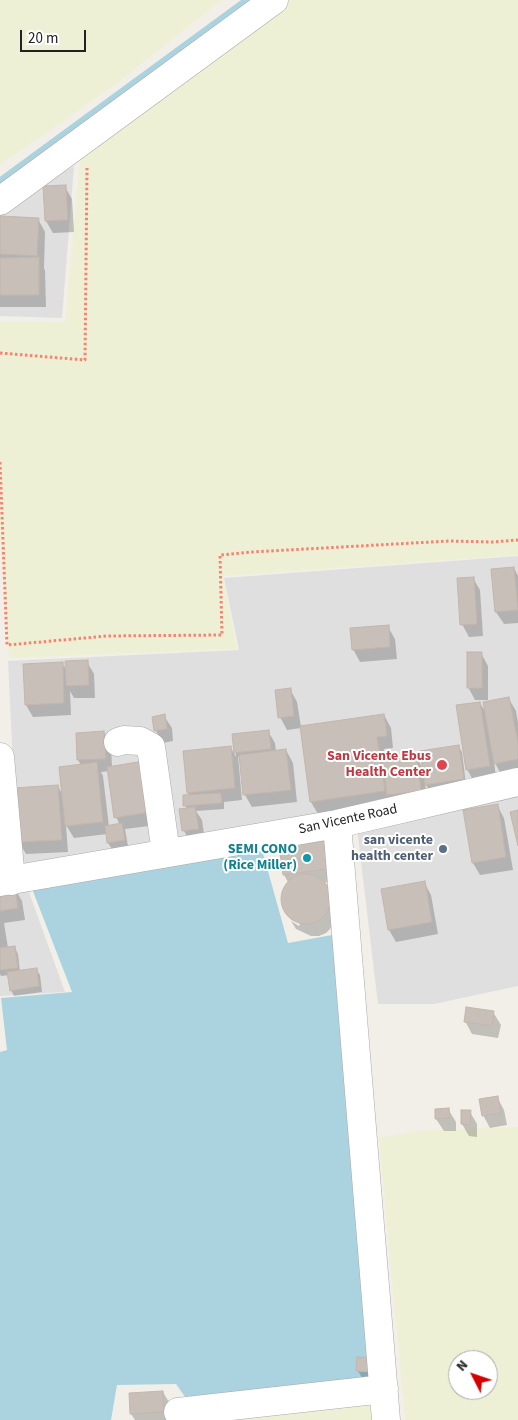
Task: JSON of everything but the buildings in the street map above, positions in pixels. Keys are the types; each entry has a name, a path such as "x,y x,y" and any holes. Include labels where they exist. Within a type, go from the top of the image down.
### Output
{"street":[{"path":"0,200 274,0"},
{"path":"118,742 124,740 140,742 150,747 166,853"},
{"path":"0,757 6,882"},
{"name":"San Vicente Road","path":"6,882 337,824 518,782"},
{"path":"337,824 386,1420"},
{"path":"178,1412 384,1389"}],"path":[{"path":"0,353 85,360 87,166"},
{"path":"0,462 8,645 107,636 222,635 220,555 449,541 493,542 518,540"}],"shaded area":[{"path":"74,166 62,318 0,316 0,208"},
{"path":"518,556 518,774 384,804 18,869 8,661 239,650 224,578"},
{"path":"518,792 518,986 434,1004 378,1004 357,828"},
{"path":"25,881 65,992 0,996 0,883"}],"green space":[{"path":"0,0 222,0 116,84 0,165"},
{"path":"281,0 518,0 518,555 223,576 237,649 9,658 0,536 0,321 65,322 81,147"},
{"path":"518,1127 518,1420 405,1420 379,1138 415,1131"},
{"path":"378,1397 379,1420 157,1420 184,1417"}],"water":[{"path":"261,846 288,943 343,933 379,1381 188,1401 176,1384 117,1385 111,1420 0,1420 0,1052 7,1050 1,998 72,992 29,881"}],"waterway":[{"path":"0,181 247,0"}],"place":[{"name":"San Vicente Ebus Health Center","path":"442,765"},
{"name":"san vicente health center","path":"443,849"},
{"name":"SEMI CONO (Rice Miller)","path":"307,858"}]}
